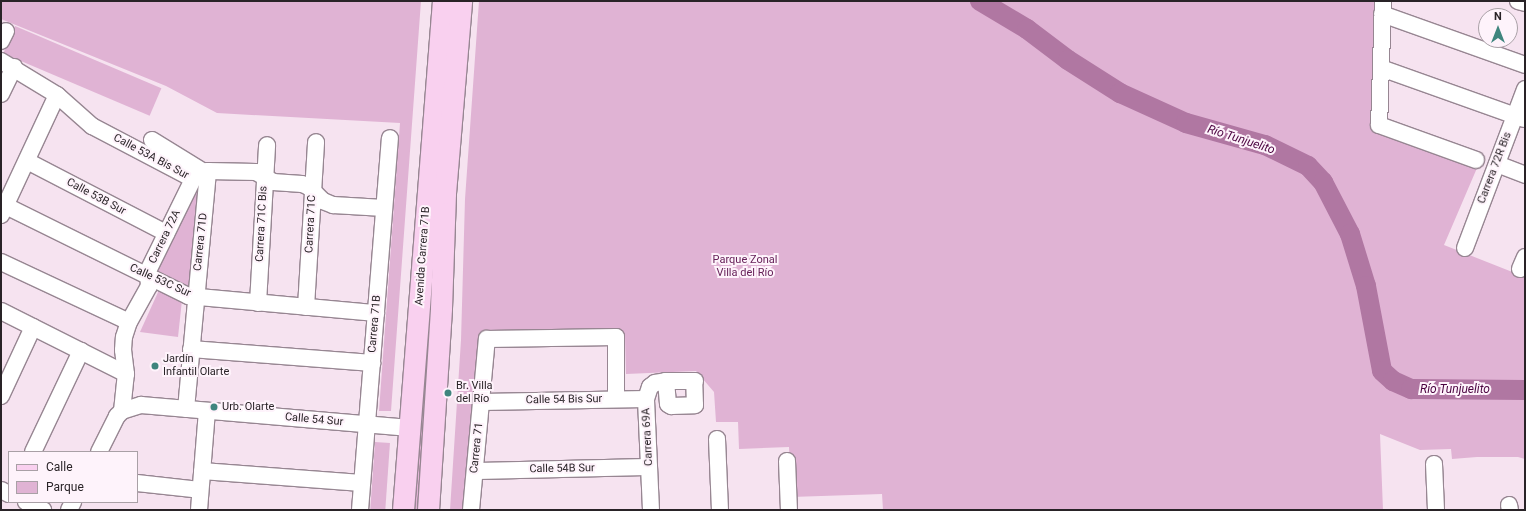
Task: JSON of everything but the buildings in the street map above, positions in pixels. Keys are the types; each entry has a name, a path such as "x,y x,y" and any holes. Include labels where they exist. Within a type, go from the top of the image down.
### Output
{"main road":[{"name":"Avenida Carrera 71B","path":"428,510 441,308 445,193 442,115 443,1"},
{"name":"Avenida Carrera 71B","path":"403,510 442,115 461,1"}],"street":[{"path":"1518,1 1525,3"},
{"path":"1476,160 1379,125 1383,7 1525,65"},
{"path":"1,94 8,64"},
{"name":"Calle 53A Bis Sur","path":"8,64 57,95 92,126 202,174 256,172 262,174 265,178 273,182 302,184 309,187 323,201 334,205 384,208"},
{"path":"1381,68 1520,117"},
{"name":"Carrera 72R Bis","path":"1465,248 1497,164 1520,117 1525,89"},
{"path":"3,211 57,95"},
{"name":"Carrera 71B","path":"360,510 390,138"},
{"path":"152,140 202,174"},
{"name":"Carrera 71C","path":"306,307 316,142"},
{"name":"Carrera 71C Bis","path":"258,303 267,145"},
{"name":"Calle 53B Sur","path":"27,161 166,233"},
{"path":"1497,164 1525,175"},
{"name":"Carrera 72A","path":"100,451 117,416 122,411 126,374 123,350 124,337 130,322 149,286 148,271 166,233 202,174"},
{"name":"Carrera 71D","path":"186,409 196,297 202,174"},
{"name":"Calle 53C Sur","path":"3,211 181,293 196,297 376,312"},
{"path":"1,262 130,322"},
{"path":"1,310 126,374"},
{"path":"1,396 33,327"},
{"name":"Carrera 71","path":"471,510 488,339 616,337 616,399"},
{"path":"191,349 372,363"},
{"path":"33,451 82,351"},
{"name":"Carrera 69A","path":"651,510 646,399 650,387 655,383 666,381 694,381 695,404 671,406 668,404 666,381"},
{"name":"Calle 54 Bis Sur","path":"481,402 646,399"},
{"name":"Calle 54 Sur","path":"122,411 141,405 410,428"},
{"path":"199,510 207,411"},
{"path":"717,439 720,510"},
{"path":"787,461 789,510"},
{"path":"1434,464 1436,510"},
{"name":"Calle 54B Sur","path":"475,471 649,467"},
{"path":"202,471 362,483"},
{"path":"138,483 200,490"},
{"path":"28,503 43,510"}],"green space":[{"path":"1,1 421,1 391,411 379,411 400,123 217,113 166,86 1,19"},
{"name":"Parque Zonal Villa del Río","path":"479,1 1380,1 1375,131 1477,168 1444,245 1525,277 1525,459 1518,457 1477,457 1452,459 1451,449 1420,450 1380,434 1383,510 883,510 882,494 791,497 789,447 739,449 738,422 716,422 714,392 696,371 626,374 625,336 481,339 464,510 450,510 461,340 465,199"},
{"path":"15,26 161,88 150,116 3,54"},
{"path":"195,188 201,188 189,291 150,272"},
{"path":"159,290 182,300 178,337 140,332"},
{"path":"424,345 432,346 422,510 411,510"},
{"path":"375,442 390,443 385,510 370,510"}],"waterway":[{"name":"Río Tunjuelito","path":"980,1 1027,29 1068,60 1120,93 1186,123 1265,145 1308,166 1323,182 1350,234 1366,286 1382,371 1393,381 1411,389 1525,390"}],"place":[{"name":"Jardín Infantil Olarte","path":"155,366"},
{"name":"Br. Villa del Río","path":"448,393"},
{"name":"Urb. Olarte","path":"214,407"}]}
